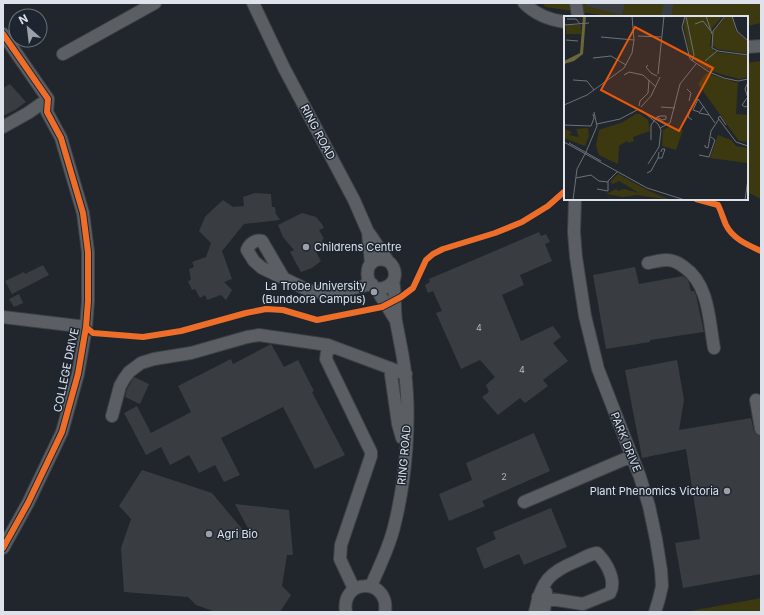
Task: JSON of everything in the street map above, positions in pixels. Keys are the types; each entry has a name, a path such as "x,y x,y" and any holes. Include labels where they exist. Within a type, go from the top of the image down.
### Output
{"street":[{"path":"63,54 155,3"},
{"name":"RING ROAD","path":"254,3 284,68 354,200 368,232 369,267"},
{"path":"524,3 538,14 552,20 564,22"},
{"path":"576,3 578,16"},
{"name":"COLLEGE DRIVE","path":"3,34 48,99 47,112 61,138 83,213 88,252 88,301 86,327 78,374 62,432 28,503 3,548"},
{"path":"748,47 761,46"},
{"path":"3,127 28,113 48,99"},
{"name":"PARK DRIVE","path":"575,200 574,232 585,316 598,369 632,456 649,506 656,539 662,586 655,612"},
{"path":"283,277 310,291 325,294 373,286 383,288 387,287 393,281 395,272 394,268 368,232"},
{"path":"340,292 379,260 388,261"},
{"path":"648,263 667,260 674,261 694,275 704,292 714,348"},
{"path":"369,267 367,278 373,286"},
{"name":"RING ROAD","path":"371,586 387,552 394,527 400,500 406,449 406,374 402,345 396,320 395,290 393,281"},
{"name":"RING ROAD","path":"373,286 396,320"},
{"path":"3,317 86,327"},
{"path":"112,416 120,386 124,379 135,367 147,360 191,353 259,335 328,345 406,374"},
{"path":"328,345 326,359 328,365 371,452 371,456 341,545 340,559 354,589"},
{"path":"390,368 398,424 406,449"},
{"path":"757,397 761,429"},
{"path":"524,502 632,456"},
{"path":"535,612 542,598 546,583 557,569 598,552 608,567 612,578 612,590 610,593 588,603 542,598"},
{"path":"346,612 346,599 354,589 365,586 371,586 382,594 385,599 385,612"},
{"path":"542,598 544,612"}],"shaded area":[{"path":"543,3 761,3 761,23 748,26 748,16 608,16 545,7"},
{"path":"761,61 761,199 748,192 748,63"},
{"path":"761,598 761,612 685,612"}],"building":[{"path":"587,3 625,3 622,15 586,6"},
{"path":"664,3 674,3 671,16 661,15"},
{"path":"10,84 26,102 3,116 3,88"},
{"name":"Childrens Centre","path":"255,193 271,194 272,207 275,207 276,214 280,220 244,224 222,251 232,279 224,282 232,290 226,300 221,295 207,300 205,295 200,298 195,289 192,290 188,281 191,280 189,269 194,267 192,262 206,257 211,243 199,231 205,217 223,200 233,207 244,206 243,197"},
{"path":"302,213 316,217 322,224 324,228 319,230 325,244 315,250 321,261 312,268 301,272 290,252 294,250 283,237 278,225"},
{"path":"539,232 541,236 546,234 550,242 545,244 552,261 520,275 524,285 502,295 521,341 553,326 561,337 553,343 568,361 543,380 548,386 525,403 520,398 498,415 482,397 489,392 486,385 495,377 480,360 461,369 436,313 442,311 433,291 428,293 425,285 430,282 429,279"},
{"path":"43,265 49,275 12,294 5,281 24,272 25,274"},
{"path":"635,267 639,284 683,276 687,279 691,291 694,291 696,295 704,332 650,340 650,342 606,349 593,275"},
{"path":"19,294 23,303 14,307 9,299"},
{"path":"271,344 284,367 298,360 314,391 312,392 345,455 315,469 283,407 221,438 240,475 224,482 215,465 199,473 189,455 170,465 161,447 146,455 124,413 137,406 151,433 191,412 178,386 231,359 233,364"},
{"name":"Plant Phenomics Victoria","path":"677,360 684,400 679,430 751,418 754,431 760,436 761,574 683,588 675,543 700,539 686,449 642,458 625,370"},
{"path":"134,377 149,384 140,404 125,397 127,389"},
{"path":"534,433 550,471 482,501 485,506 449,521 439,494 472,480 466,463"},
{"name":"Agri Bio","path":"142,470 212,493 248,536 251,534 235,504 289,510 293,555 287,555 282,586 291,595 280,612 216,612 196,605 188,597 124,592 121,548 131,519 119,506"},
{"path":"551,508 567,547 524,565 519,554 484,569 476,548 496,539 493,532"}],"cycle path":[{"path":"3,34 48,99 47,112 61,138 83,213 88,252 88,301 86,327 78,374 62,432 28,503 3,548"},
{"path":"86,327 93,333 143,337 181,331 266,309 283,310 317,320 382,307 401,297 413,288 426,260 433,254 443,249 495,233 522,222 548,206 564,192"},
{"path":"700,200 718,205 729,230 741,241 761,251"}],"place":[{"name":"Childrens Centre","path":"306,247"},
{"name":"La Trobe University (Bundoora Campus)","path":"374,292"},
{"name":"Plant Phenomics Victoria","path":"727,491"},
{"name":"Agri Bio","path":"209,534"}]}
